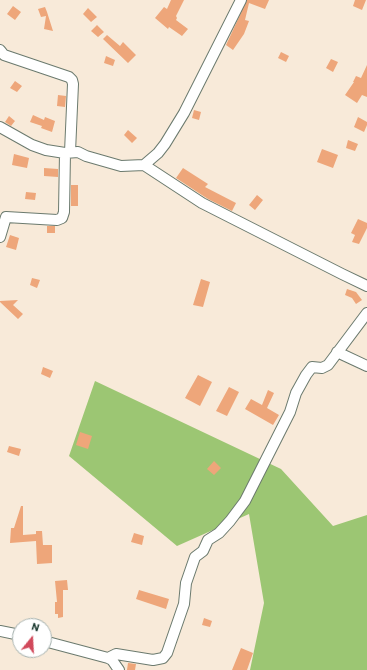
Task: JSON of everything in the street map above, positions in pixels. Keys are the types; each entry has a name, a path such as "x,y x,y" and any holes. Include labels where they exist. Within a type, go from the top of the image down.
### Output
{"street":[{"path":"144,165 158,153 184,114 234,17 241,0"},
{"path":"0,50 4,55 69,77 73,84 64,212 62,218 57,220 6,217 0,237"},
{"path":"0,126 32,145 46,150 67,153 78,152 86,156 122,166 144,165 202,202 367,286"},
{"path":"108,658 116,654 153,660 163,658 167,653 182,610 186,583 195,557 203,551 208,540 219,533 230,521 245,501 290,412 296,394 306,375 312,367 322,368 328,365 367,313"},
{"path":"337,352 367,366"},
{"path":"0,631 12,633"},
{"path":"52,643 108,658 112,660 119,670"}],"green space":[{"path":"95,381 281,469 333,526 367,515 367,670 250,670 264,603 249,514 177,546 69,456"}],"building":[{"path":"171,0 184,0 176,16 176,20 188,29 182,36 169,27 168,29 155,18 164,7 167,9"},
{"path":"247,0 269,0 265,9 249,3 245,20 249,21 244,34 233,50 226,45"},
{"path":"355,0 366,0 362,10 353,6"},
{"path":"13,6 21,12 15,20 7,14"},
{"path":"45,7 53,31 44,29 46,16 41,17 38,9"},
{"path":"88,8 97,17 91,22 83,14"},
{"path":"97,25 104,32 98,37 91,31"},
{"path":"107,35 120,46 123,42 136,55 128,63 103,39"},
{"path":"281,52 289,56 286,62 278,58"},
{"path":"106,56 115,60 113,66 104,63"},
{"path":"331,59 338,62 333,72 326,68"},
{"path":"367,65 367,97 362,95 357,103 345,95 354,82 356,76 361,78"},
{"path":"15,81 22,86 17,92 10,88"},
{"path":"58,95 66,96 65,107 57,106"},
{"path":"194,110 201,112 199,120 192,118"},
{"path":"33,115 44,120 45,117 55,121 52,132 41,128 42,126 30,122"},
{"path":"9,116 15,121 11,126 5,122"},
{"path":"358,117 367,122 364,132 354,127"},
{"path":"128,130 137,138 132,143 124,135"},
{"path":"348,140 358,144 355,151 346,148"},
{"path":"322,149 338,155 333,168 317,162"},
{"path":"14,154 29,158 27,168 12,165"},
{"path":"44,168 58,169 58,177 44,176"},
{"path":"183,168 208,184 205,187 236,203 232,211 208,199 176,178"},
{"path":"71,185 78,185 78,206 71,206"},
{"path":"26,192 36,193 35,200 25,199"},
{"path":"257,195 263,200 255,210 249,205"},
{"path":"358,219 367,223 367,228 359,244 352,242 355,235 351,233"},
{"path":"47,226 55,226 55,233 47,233"},
{"path":"10,235 19,238 16,250 6,247"},
{"path":"32,278 40,280 37,288 30,285"},
{"path":"201,279 210,282 203,307 193,305"},
{"path":"347,289 356,292 362,300 356,304 352,298 345,295"},
{"path":"18,300 13,305 23,314 18,319 0,301"},
{"path":"43,367 53,371 50,378 41,374"},
{"path":"198,375 212,382 200,406 185,398"},
{"path":"229,387 239,392 227,416 216,411"},
{"path":"268,390 274,393 267,408 279,415 273,425 245,409 251,399 262,405"},
{"path":"80,432 92,436 88,449 76,445"},
{"path":"9,446 21,449 19,456 7,452"},
{"path":"214,461 221,468 214,475 207,469"},
{"path":"21,506 23,506 23,535 36,534 36,531 42,531 43,545 52,545 52,563 37,564 36,541 10,543 11,528 14,528"},
{"path":"134,533 144,536 142,545 131,542"},
{"path":"67,580 68,590 63,590 63,617 58,618 58,614 55,614 55,602 57,602 55,581"},
{"path":"139,590 169,599 166,609 136,599"},
{"path":"204,618 212,621 210,627 202,625"},
{"path":"241,648 253,653 247,670 232,670"},
{"path":"128,663 136,664 135,670 127,670"}]}
